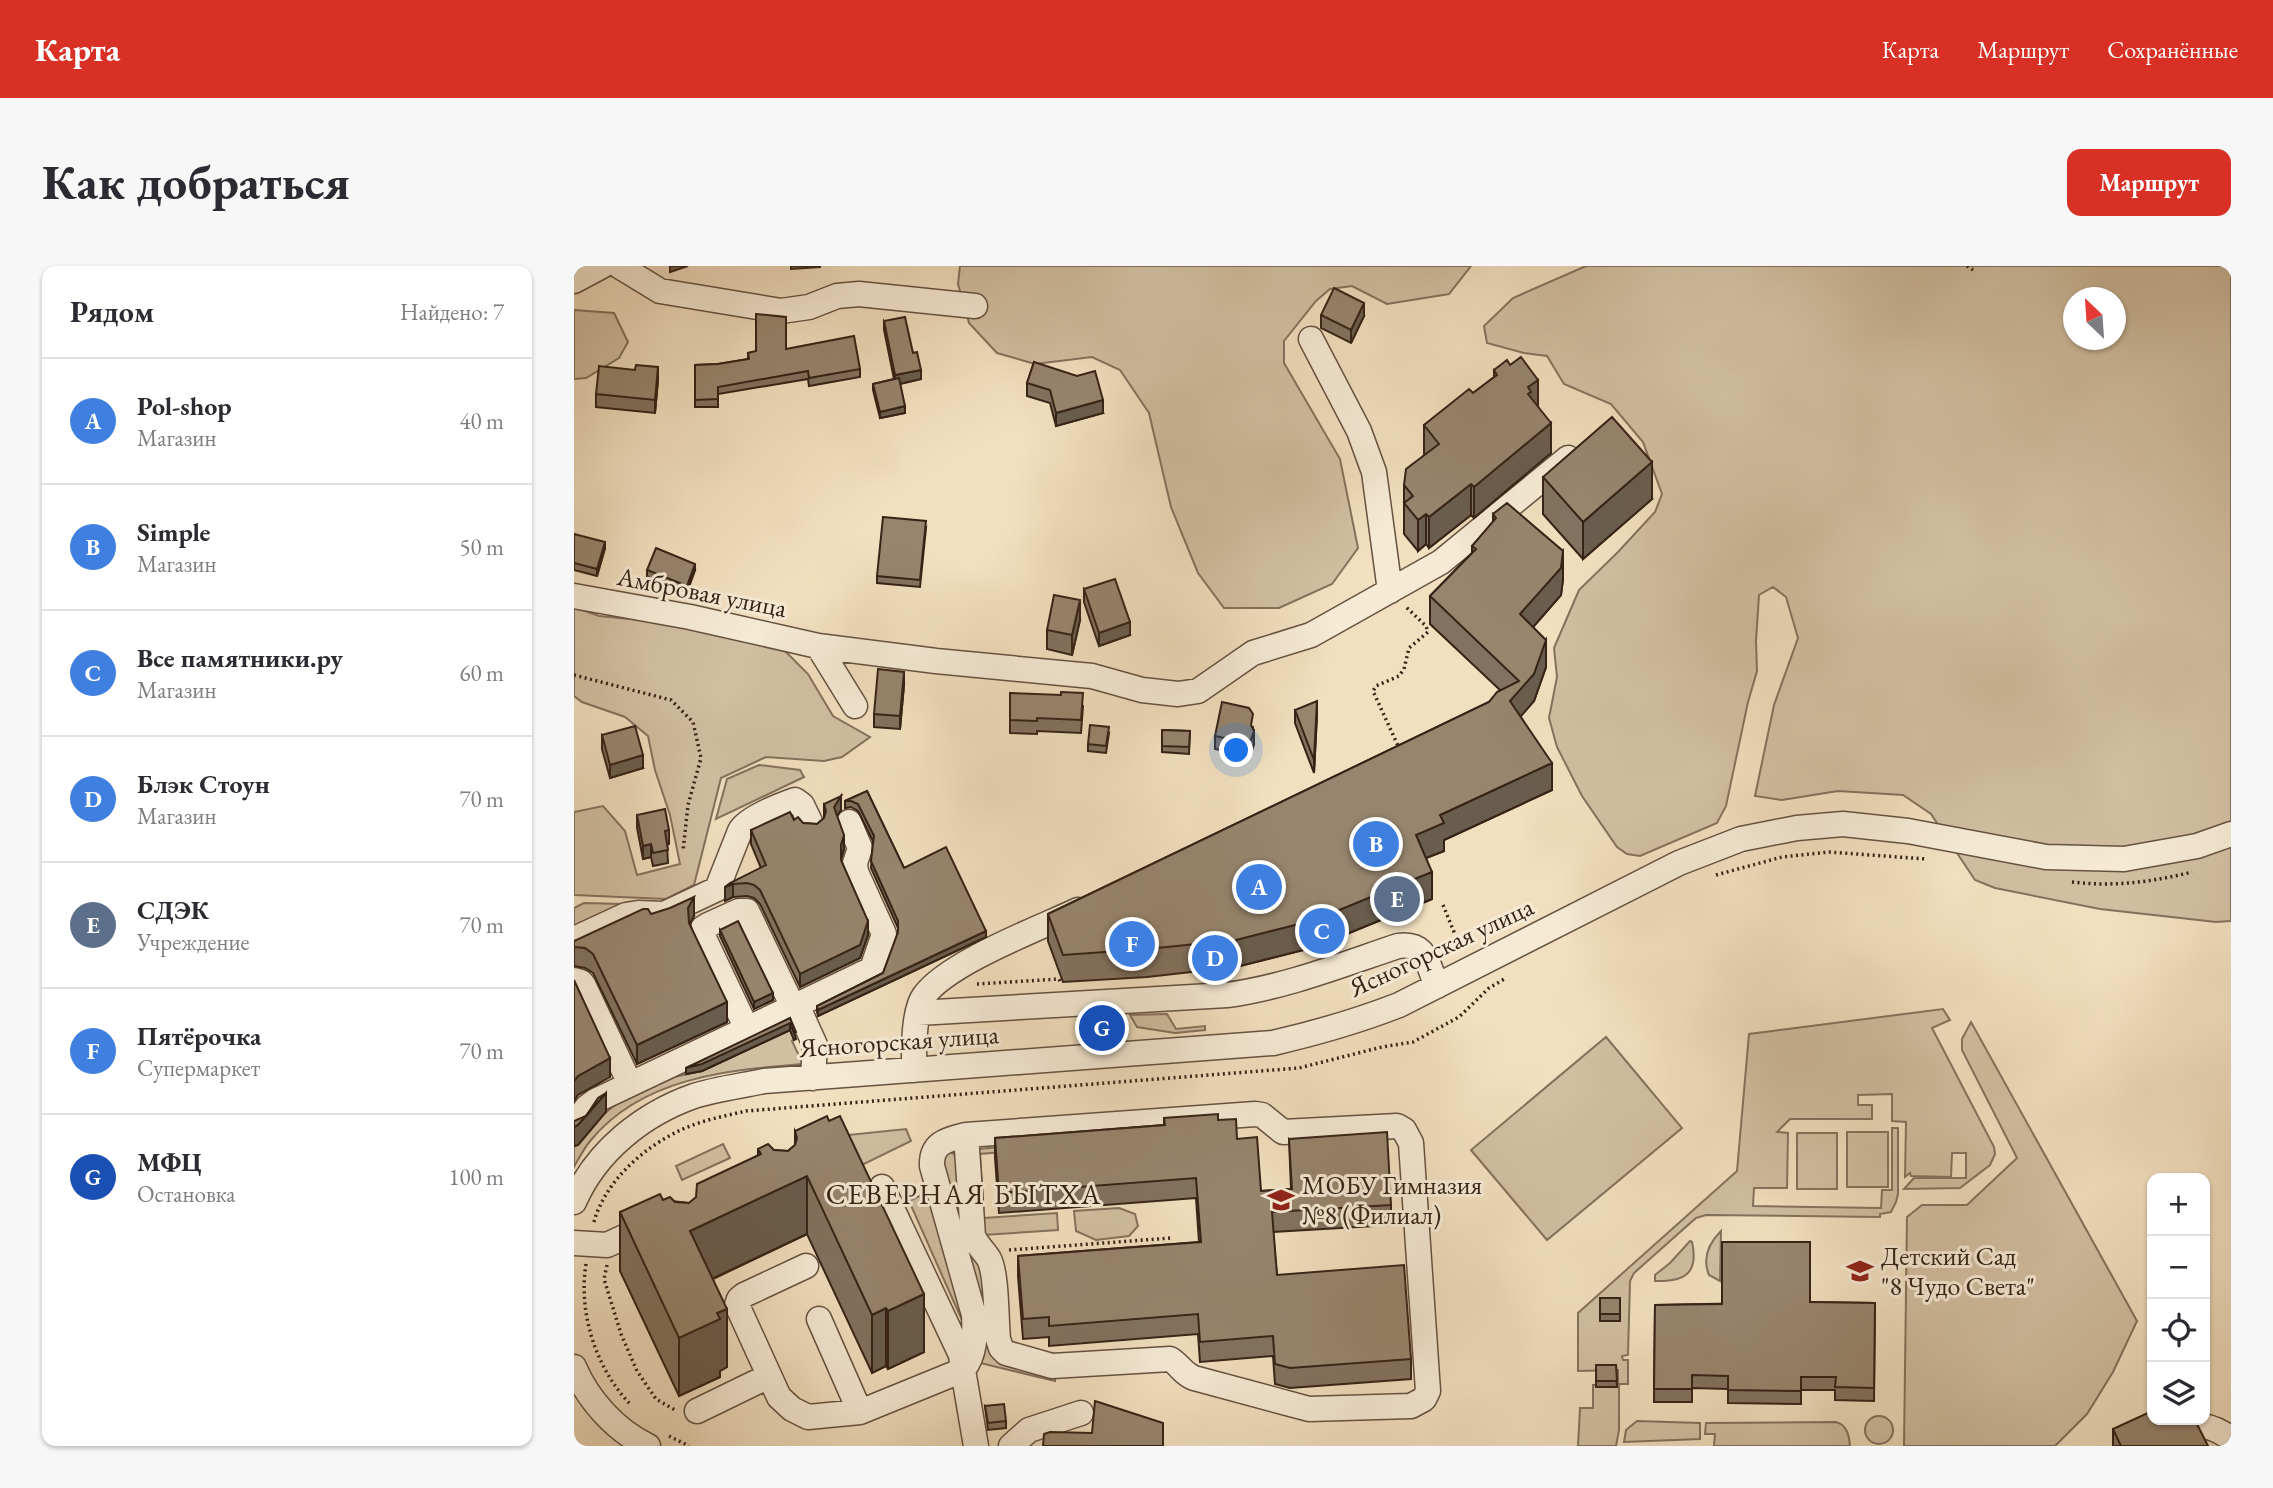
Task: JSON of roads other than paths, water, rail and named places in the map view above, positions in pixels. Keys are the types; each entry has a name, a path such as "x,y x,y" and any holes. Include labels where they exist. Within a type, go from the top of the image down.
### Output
{"street":[{"path":"574,281 602,266"},
{"path":"619,266 660,291 781,311 808,307 838,296 859,294 975,306"},
{"path":"1311,339 1359,431 1374,472 1390,591 1441,562 1581,447"},
{"name":"Амбровая улица","path":"574,596 690,617 818,646 1092,676 1142,690 1178,694 1198,691 1253,653 1311,635 1390,591"},
{"path":"818,646 855,706"},
{"path":"589,939 631,913 667,919 717,890 740,831 750,820 795,800 802,805 811,824"},
{"path":"577,1110 872,969 883,939 883,929 856,872 855,863 860,848 849,822"},
{"name":"Ясногорская улица","path":"574,1202 601,1158 638,1123 694,1096 764,1081 1273,1043 1359,1020 1399,1005 1679,863 1741,839 1797,828 1843,824 1908,831 2046,857 2124,859 2197,846 2231,834"},
{"path":"914,1070 918,1013 924,997 945,975 1099,900"},
{"path":"747,1029 702,932 703,928 739,911 747,911 815,1045 813,1078"},
{"path":"918,1013 1249,992 1291,983 1398,946 1408,945 1421,951 1437,986"},
{"path":"574,980 584,986 630,1084"},
{"path":"806,1266 744,1295 737,1305 779,1397 792,1409 808,1417 860,1412 964,1370 972,1359 974,1315 932,1166 936,1147 944,1141 965,1135 1255,1114 1262,1115 1283,1132 1397,1126 1404,1130 1411,1143 1428,1391 1424,1399 1411,1406 1309,1409 1186,1376 1177,1363 1170,1359 1052,1366 1006,1353 998,1339 992,1268 988,1256 982,1252 973,1236 965,1135"},
{"path":"882,1187 961,1355 976,1446"},
{"path":"574,1243 610,1244 668,1217"},
{"path":"818,1319 860,1412"},
{"path":"574,1367 580,1381 606,1415 636,1440 648,1446"},
{"path":"697,1410 769,1376"},
{"path":"1012,1446 1029,1430 1081,1413"},
{"path":"2135,1446 2157,1432 2186,1426 2210,1427 2231,1439"}],"place":[{"name":"Simple","path":"1376,844"},
{"name":"Pol-shop","path":"1259,887"},
{"name":"СДЭК","path":"1397,899"},
{"name":"Все памятники.ру","path":"1322,931"},
{"name":"Пятёрочка","path":"1132,944"},
{"name":"Блэк Стоун","path":"1215,958"},
{"name":"МФЦ","path":"1102,1028"},
{"name":"МОБУ Гимназия №8 (Филиал)","path":"1281,1200"},
{"name":"Детский Сад \"8 Чудо Света\"","path":"1860,1271"}],"district":[{"name":"СЕВЕРНАЯ БЫТХА","path":"964,1194"}]}
